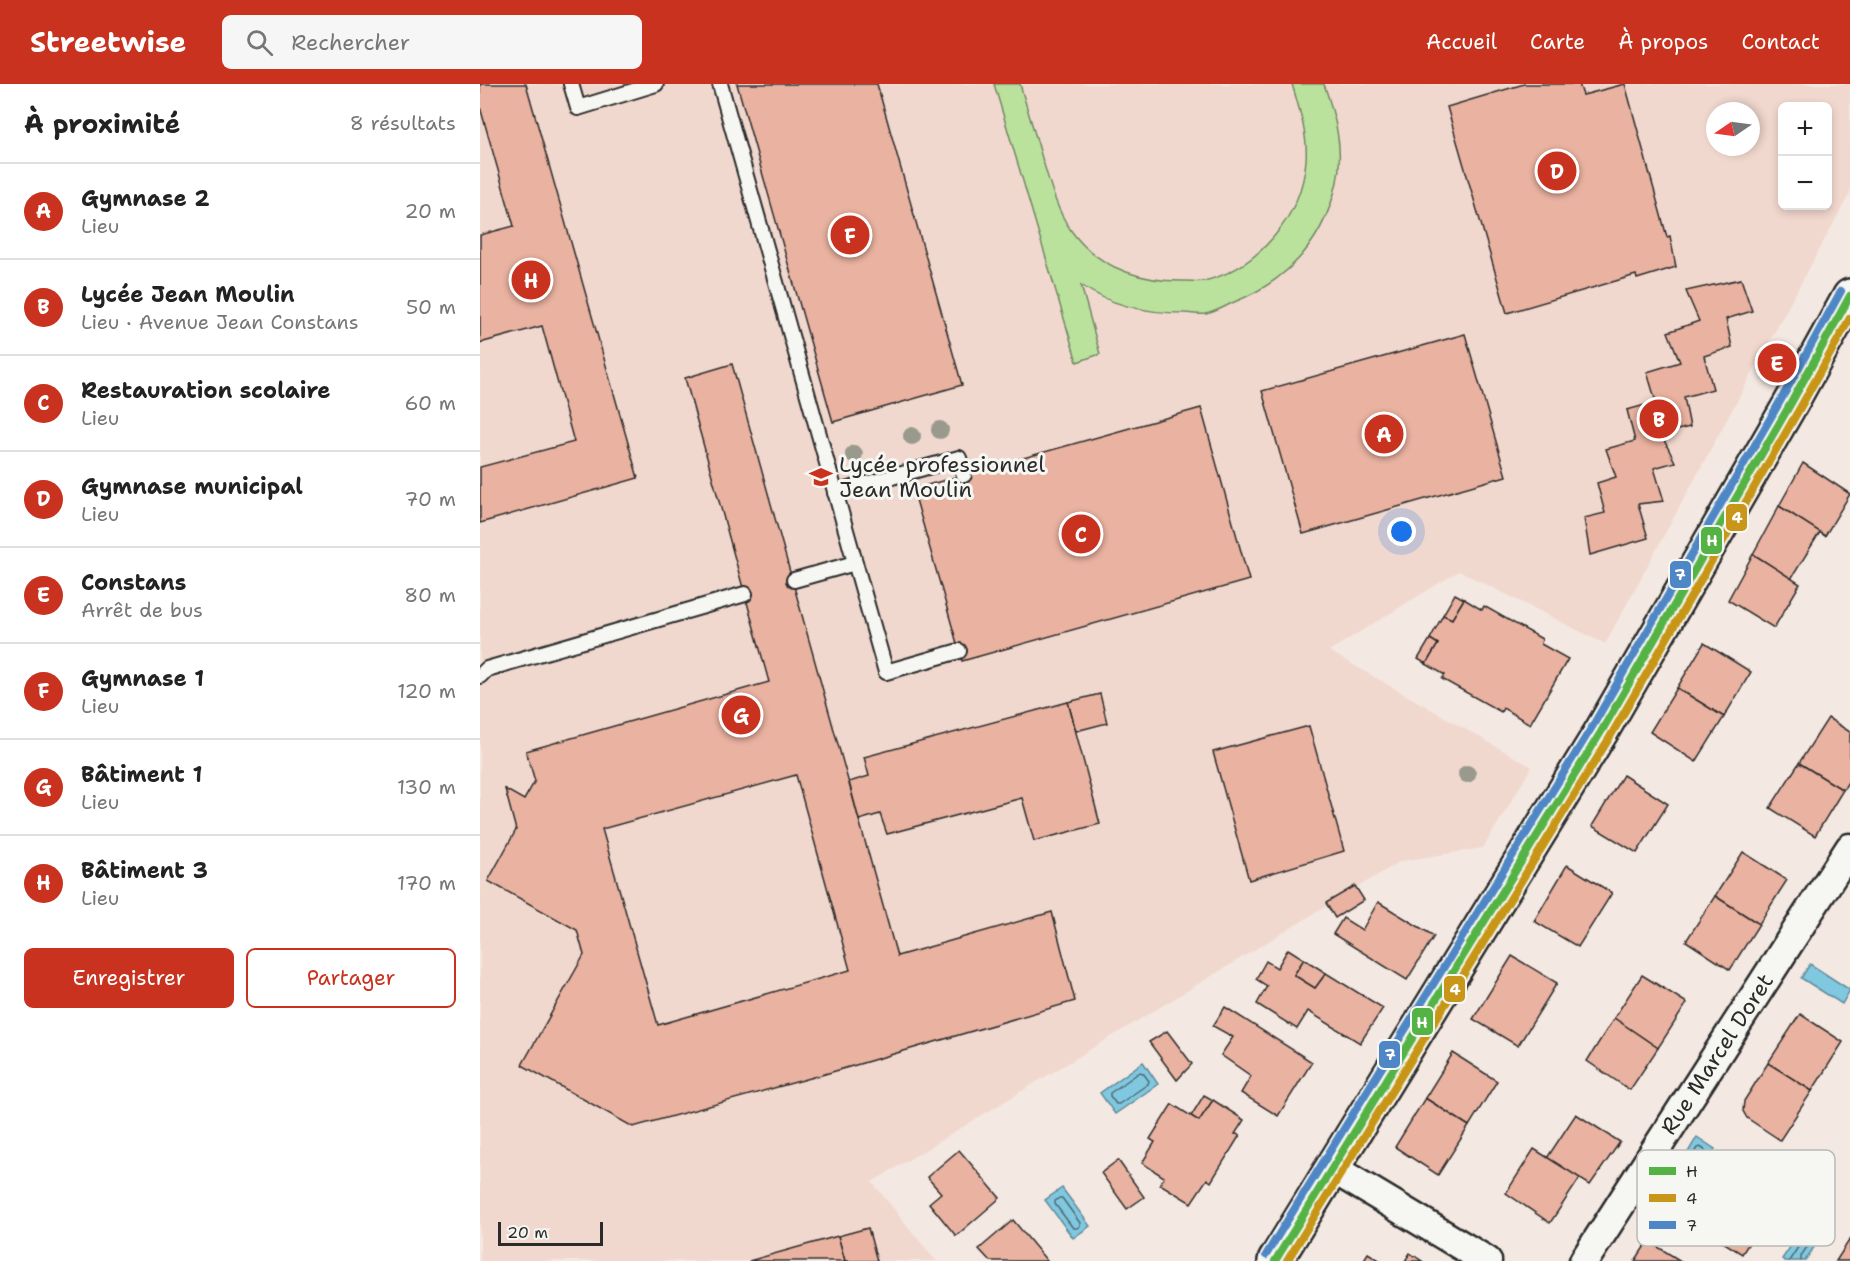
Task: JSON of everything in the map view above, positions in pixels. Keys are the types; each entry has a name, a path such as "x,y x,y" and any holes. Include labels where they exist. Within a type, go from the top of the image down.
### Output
{"street":[{"path":"1275,1261 1601,732 1850,296"},
{"name":"Rue Marcel Doret","path":"1655,1150 1850,848"},
{"path":"1332,1168 1487,1261"},
{"name":"Rue Marcel Doret","path":"1584,1261 1637,1179"}],"lane":[{"path":"571,84 578,108 656,84"},
{"path":"720,84 886,672 959,651"},
{"path":"835,493 959,458 964,475"},
{"path":"794,580 855,563"},
{"path":"480,676 487,669 745,594"}],"shaded area":[{"path":"480,84 1850,84 1850,193 1605,644 1459,571 1329,651 1532,767 1483,848 1401,861 872,1182 936,1261 480,1261"}],"green space":[{"path":"994,84 1020,84 1052,189 1069,228 1099,258 1126,272 1171,281 1204,281 1243,264 1259,252 1274,236 1296,200 1303,180 1306,160 1304,131 1292,84 1324,84 1328,96 1339,144 1339,169 1331,203 1313,240 1286,271 1252,294 1209,313 1143,310 1117,303 1081,285 1100,354 1077,362"}],"water":[{"path":"1810,964 1850,990 1842,1004 1801,978"},
{"path":"1143,1062 1158,1084 1115,1114 1100,1093"},
{"path":"1697,1137 1715,1149 1714,1150 1689,1150"},
{"path":"1062,1188 1090,1226 1073,1238 1045,1200"},
{"path":"1791,1246 1815,1246 1805,1261 1782,1259"}],"building":[{"path":"480,84 526,84 638,478 480,523 480,467 574,442 542,326 480,343 480,235 514,226 480,107"},
{"path":"737,84 877,84 962,385 833,422"},
{"path":"1524,84 1579,84 1583,95 1625,84 1667,237 1670,236 1676,267 1637,279 1636,275 1507,313 1447,107"},
{"path":"1741,279 1752,311 1726,319 1732,347 1704,356 1713,389 1684,397 1690,427 1661,434 1675,462 1654,468 1664,501 1638,504 1648,538 1590,555 1584,518 1605,513 1597,483 1616,477 1606,449 1635,441 1627,410 1656,402 1647,372 1680,362 1668,332 1699,321 1686,291"},
{"path":"1465,334 1506,476 1303,534 1262,391"},
{"path":"732,364 897,956 1052,912 1075,1001 633,1127 522,1065 584,955 577,930 488,881 516,830 505,789 524,800 535,781 526,751 769,682 685,378","holes":["796,775 850,970 658,1025 602,829"]},
{"path":"1201,408 1249,580 962,661 913,489"},
{"path":"1803,463 1850,494 1825,536 1779,506"},
{"path":"1779,506 1820,532 1791,579 1753,554"},
{"path":"1753,554 1800,584 1774,628 1728,600"},
{"path":"1455,594 1464,599 1452,619 1443,615"},
{"path":"1464,599 1482,610 1484,606 1542,639 1541,644 1568,659 1530,724 1503,708 1501,712 1442,679 1445,675 1426,664 1438,644 1430,639 1443,615 1452,619"},
{"path":"1430,639 1438,644 1426,664 1418,659"},
{"path":"1704,643 1751,672 1724,717 1677,688"},
{"path":"1677,688 1724,717 1696,762 1650,732"},
{"path":"1100,694 1107,723 1076,731 1068,702"},
{"path":"1068,702 1100,824 1034,841 1022,798 887,834 880,814 859,820 849,782 869,776 864,757"},
{"path":"1828,718 1850,732 1850,779 1843,790 1799,763"},
{"path":"1309,726 1344,851 1249,880 1213,752"},
{"path":"1799,763 1843,790 1815,836 1770,808"},
{"path":"1623,775 1668,804 1637,853 1592,826"},
{"path":"1743,852 1787,880 1759,924 1715,896"},
{"path":"1567,865 1612,893 1578,947 1534,921"},
{"path":"1355,886 1364,900 1335,918 1326,903"},
{"path":"1715,896 1759,924 1730,970 1686,941"},
{"path":"1378,902 1434,936 1407,980 1333,934 1343,918 1362,930"},
{"path":"1288,949 1304,959 1294,975 1315,988 1326,973 1383,1008 1360,1043 1308,1011 1297,1029 1257,1004 1267,986 1256,979 1266,961 1277,968"},
{"path":"1512,956 1557,983 1518,1046 1473,1019"},
{"path":"1304,959 1326,973 1315,988 1294,975"},
{"path":"1642,975 1687,1003 1658,1048 1614,1018"},
{"path":"1225,1007 1312,1062 1278,1116 1241,1093 1251,1076 1221,1055 1233,1037 1213,1026"},
{"path":"1800,1014 1843,1042 1812,1091 1768,1063"},
{"path":"1614,1018 1658,1048 1630,1090 1587,1061"},
{"path":"1167,1031 1192,1064 1177,1080 1149,1042"},
{"path":"1453,1053 1497,1081 1469,1126 1425,1098"},
{"path":"1768,1063 1812,1091 1780,1140 1747,1118 1743,1111 1744,1101"},
{"path":"1204,1095 1213,1100 1199,1121 1191,1116"},
{"path":"1425,1098 1469,1126 1438,1175 1395,1147"},
{"path":"1213,1100 1244,1120 1235,1134 1240,1135 1211,1182 1207,1179 1191,1203 1160,1184 1164,1177 1142,1163 1155,1142 1150,1139 1172,1104 1199,1121"},
{"path":"1576,1114 1620,1142 1590,1185 1547,1158"},
{"path":"1534,1149 1580,1178 1550,1223 1506,1193"},
{"path":"959,1150 1000,1198 956,1236 929,1203 941,1193 927,1177"},
{"path":"1118,1160 1144,1197 1127,1209 1101,1173"},
{"path":"1013,1220 1047,1261 990,1261 979,1249"},
{"path":"868,1228 877,1261 845,1261 838,1236"},
{"path":"838,1236 845,1261 749,1261"},
{"path":"1850,1239 1850,1261 1836,1261"},
{"path":"1645,1246 1656,1246 1681,1261 1635,1261"},
{"path":"1729,1246 1747,1246 1742,1254"},
{"path":"1368,1253 1381,1261 1363,1261"},
{"path":"1410,1253 1422,1261 1405,1261"}],"transit line":[{"name":"7","path":"1266,1255 1592,727 1782,398 1841,291"},
{"name":"H","path":"1275,1261 1601,732 1791,403 1850,296"},
{"name":"4","path":"1287,1261 1610,737 1850,318"}],"place":[{"name":"Gymnase municipal","path":"1557,171"},
{"name":"Gymnase 1","path":"850,235"},
{"name":"Bâtiment 3","path":"531,280"},
{"name":"Constans","path":"1777,363"},
{"name":"Lycée Jean Moulin","path":"1659,419"},
{"name":"Gymnase 2","path":"1384,434"},
{"name":"Lycée professionnel Jean Moulin","path":"821,477"},
{"name":"Restauration scolaire","path":"1081,534"},
{"name":"Bâtiment 1","path":"741,715"}]}
